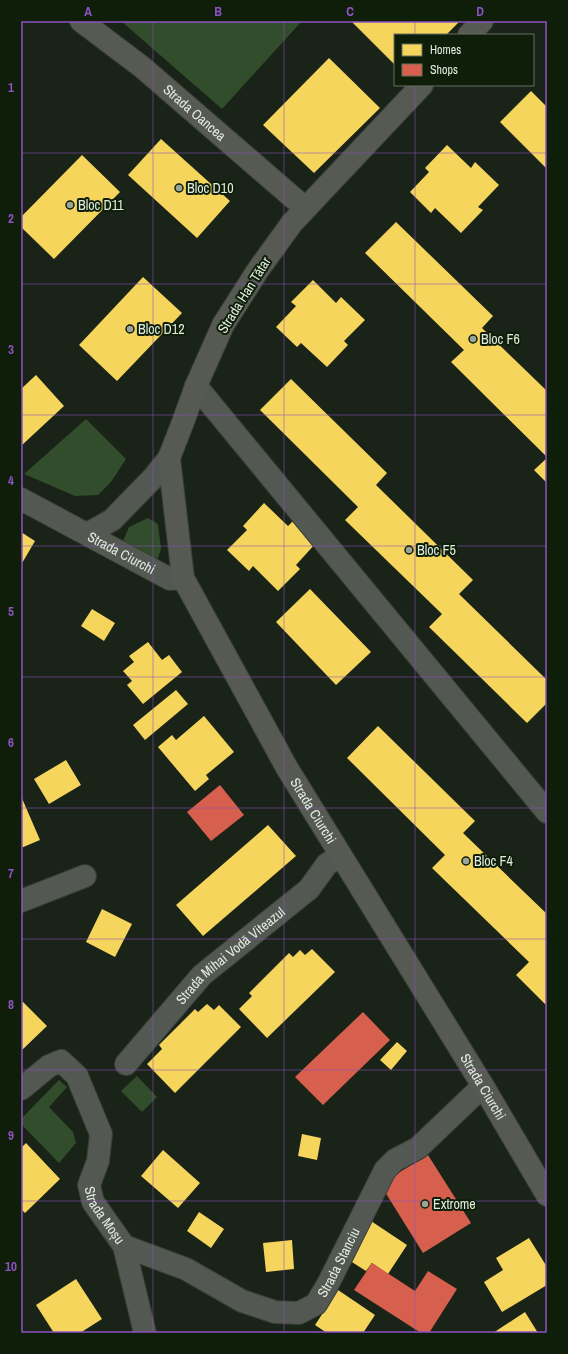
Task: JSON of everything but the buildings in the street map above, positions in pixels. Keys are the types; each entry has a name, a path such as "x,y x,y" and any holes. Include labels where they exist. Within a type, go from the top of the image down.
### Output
{"street":[{"name":"Strada Oancea","path":"81,21 142,67 305,208"},
{"path":"470,34 482,21"},
{"name":"Strada Han Tătar","path":"183,578 169,458 196,386 223,325 258,270 305,208 421,86"},
{"path":"196,386 547,812"},
{"path":"87,534 112,520 153,478 169,458"},
{"name":"Strada Ciurchi","path":"21,499 170,579 183,578 287,768 545,1186"},
{"name":"Strada Mihai Vodă Viteazul","path":"126,1064 202,975 309,889 327,864 341,856"},
{"path":"21,901 85,876"},
{"name":"Strada Moșu","path":"21,1090 49,1066 61,1061 77,1076 101,1134 98,1161 89,1185 93,1202 124,1246 145,1333"},
{"name":"Strada Stanciu","path":"124,1246 186,1268 242,1301 275,1312 299,1313 316,1304 328,1284 385,1170 395,1160 418,1148 483,1086"}],"green space":[{"path":"121,21 302,21 222,109"},
{"path":"86,419 126,459 111,482 98,495 75,496 24,474"},
{"path":"148,518 158,524 161,549 157,561 123,541 129,527"},
{"path":"137,1076 157,1097 142,1112 121,1091"},
{"path":"59,1080 67,1087 49,1107 73,1132 76,1143 59,1163 21,1124 21,1119"}],"place":[{"name":"Bloc D10","path":"179,188"},
{"name":"Bloc D11","path":"70,205"},
{"name":"Bloc D12","path":"130,329"},
{"name":"Bloc F6","path":"473,339"},
{"name":"Bloc F5","path":"409,550"},
{"name":"Bloc F4","path":"466,861"},
{"name":"Extrome","path":"425,1204"}]}
